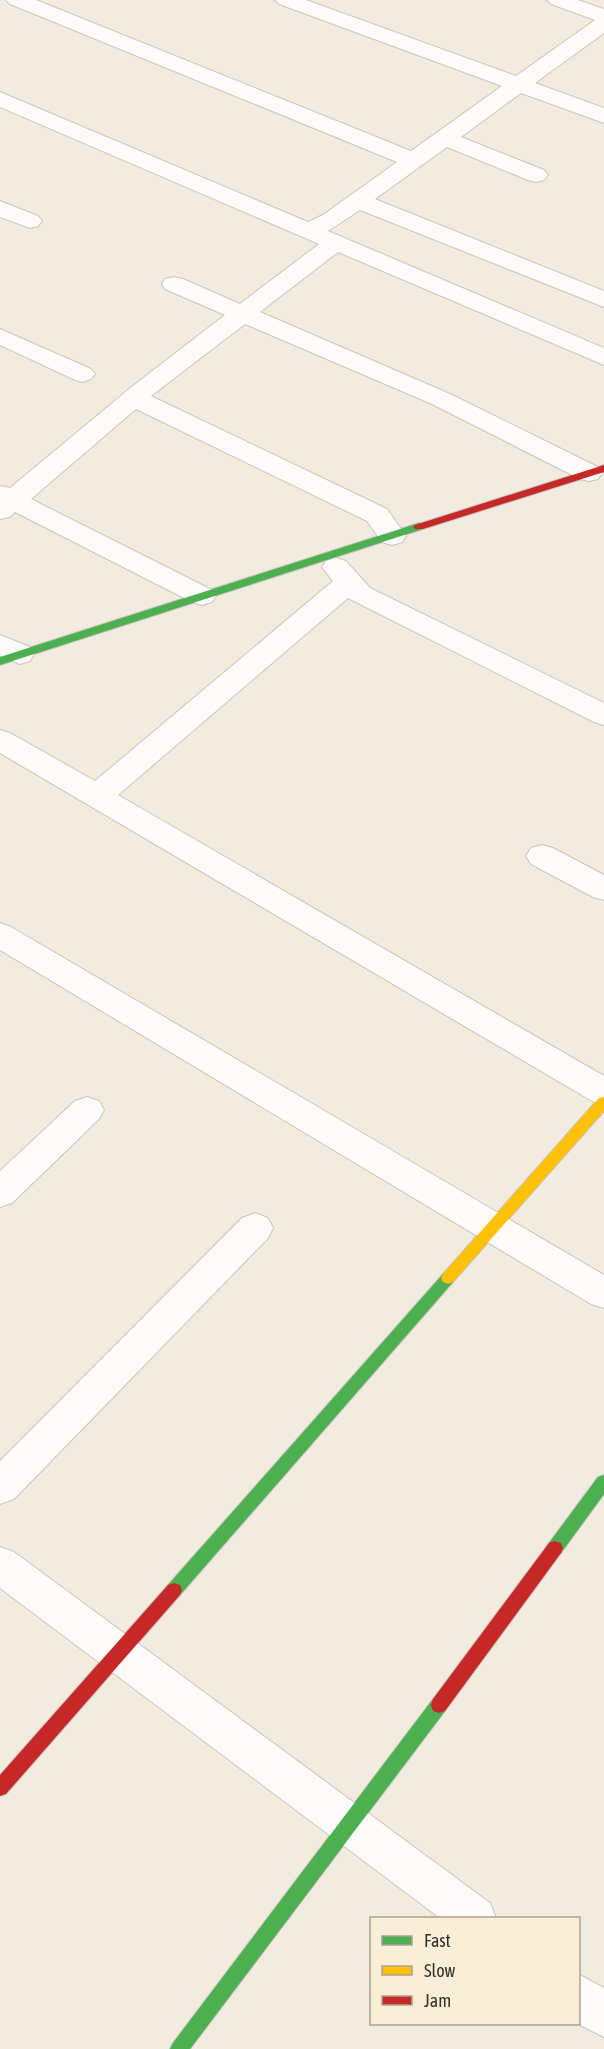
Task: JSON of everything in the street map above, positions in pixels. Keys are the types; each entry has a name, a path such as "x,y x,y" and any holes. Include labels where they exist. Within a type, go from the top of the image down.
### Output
{"street":[{"path":"17,0 413,160"},
{"path":"286,0 604,116"},
{"path":"309,231 331,220 602,25 558,0"},
{"path":"0,99 292,226 336,242 604,357"},
{"path":"444,138 536,176"},
{"path":"358,201 604,300"},
{"path":"0,208 30,221"},
{"path":"202,596 5,502 134,398 336,242"},
{"path":"174,284 441,399 596,470"},
{"path":"0,336 82,374"},
{"path":"134,398 376,515 392,536"},
{"path":"7,653 202,596 596,470"},
{"path":"327,556 360,594 604,715"},
{"path":"97,796 349,583"},
{"path":"0,740 604,1092"},
{"path":"542,856 604,889"},
{"path":"0,935 604,1293"},
{"path":"0,1788 604,1102"},
{"path":"0,1194 87,1110"},
{"path":"0,1487 255,1228"},
{"path":"179,2049 350,1825 604,1482"},
{"path":"0,1565 474,1917"},
{"path":"580,1997 604,2015"}],"traffic: fast":[{"path":"0,661 419,527"},
{"path":"174,1590 448,1278"},
{"path":"555,1548 604,1482"},
{"path":"179,2049 439,1705"}],"traffic: slow":[{"path":"448,1278 604,1102"}],"traffic: jam":[{"path":"419,527 604,468"},
{"path":"439,1705 555,1548"},
{"path":"0,1788 174,1590"}]}
